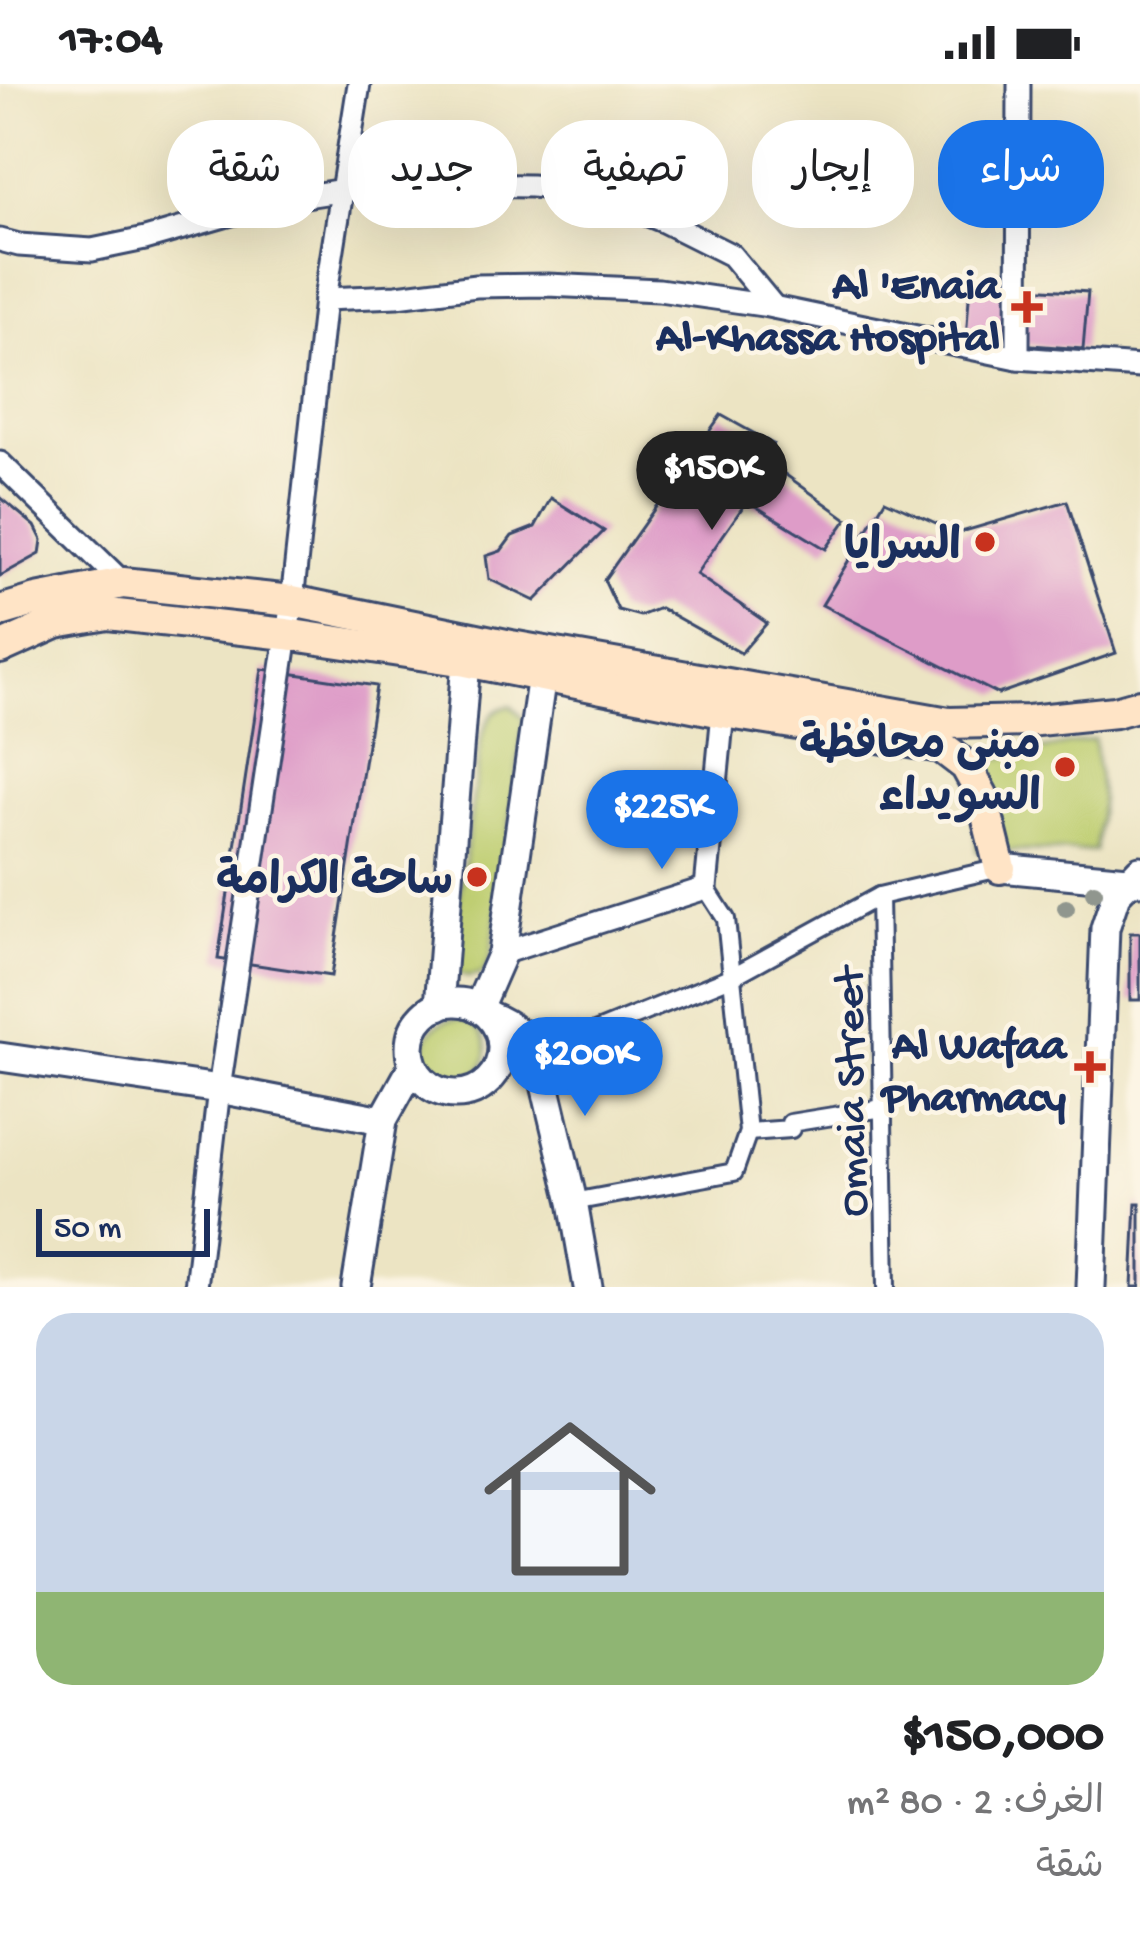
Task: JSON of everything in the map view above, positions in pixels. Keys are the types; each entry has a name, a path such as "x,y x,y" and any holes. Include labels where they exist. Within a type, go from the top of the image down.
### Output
{"main road":[{"path":"0,611 123,584 292,601 511,646 950,723 1028,721 1140,705"},
{"path":"0,648 56,623 108,614 466,661 723,712 941,747 966,766 982,795 1000,868"}],"street":[{"path":"196,1287 219,1089 292,601 325,299 358,84"},
{"path":"1018,358 1019,84"},
{"path":"0,240 92,250 280,200 383,184 590,191 663,220 731,255 775,307"},
{"path":"325,299 476,286 659,290 775,307 1018,358 1140,368"},
{"path":"0,463 123,584"},
{"path":"439,1006 466,661"},
{"path":"542,675 502,953 484,1012 502,1040 499,1067 478,1089 448,1094 421,1079 410,1052 418,1022 439,1006 465,1003 484,1012 510,1024 525,1037 538,1055 588,1287"},
{"path":"573,1202 734,1172 748,1132 726,919 706,888 723,712"},
{"path":"538,1055 730,977 879,896 1000,868 1136,877"},
{"path":"1091,1287 1105,928 1116,895 1136,877"},
{"path":"502,953 706,888"},
{"name":"Omaia Street","path":"879,896 886,1287"},
{"path":"0,1057 219,1089 383,1120"},
{"path":"356,1287 383,1120 412,1066"},
{"path":"748,1132 791,1129 790,1123 883,1108"}],"green space":[{"path":"511,706 524,719 491,956 482,974 468,977 456,973 452,950 481,740 494,713"},
{"path":"1094,739 1101,799 1095,851 977,851 970,764"},
{"path":"456,1019 478,1028 487,1050 478,1072 456,1081 434,1072 425,1050 434,1028"}],"building":[{"name":"Al 'Enaia Al-Khassa Hospital","path":"970,284 1088,292 1083,349 966,340"},
{"path":"721,415 773,444 768,462 847,519 826,549 747,501 696,574 767,623 741,653 660,608 640,616 618,610 604,580"},
{"path":"0,497 35,526 42,540 40,554 0,576"},
{"path":"551,498 604,531 535,601 489,579 486,556 501,551 512,536 535,527"},
{"path":"885,500 958,533 1067,501 1116,653 998,694 822,605"},
{"path":"262,669 376,686 331,976 218,959"},
{"path":"1130,933 1140,933 1140,1000 1130,1000"},
{"path":"1136,1203 1140,1203 1140,1287 1132,1287"}],"place":[{"name":"Al 'Enaia Al-Khassa Hospital","path":"1027,307"},
{"name":"السرايا","path":"985,542"},
{"name":"مبنى محافظة السويداء","path":"1065,767"},
{"name":"ساحة الكرامة","path":"477,877"},
{"name":"Al Wafaa Pharmacy","path":"1090,1067"}]}
